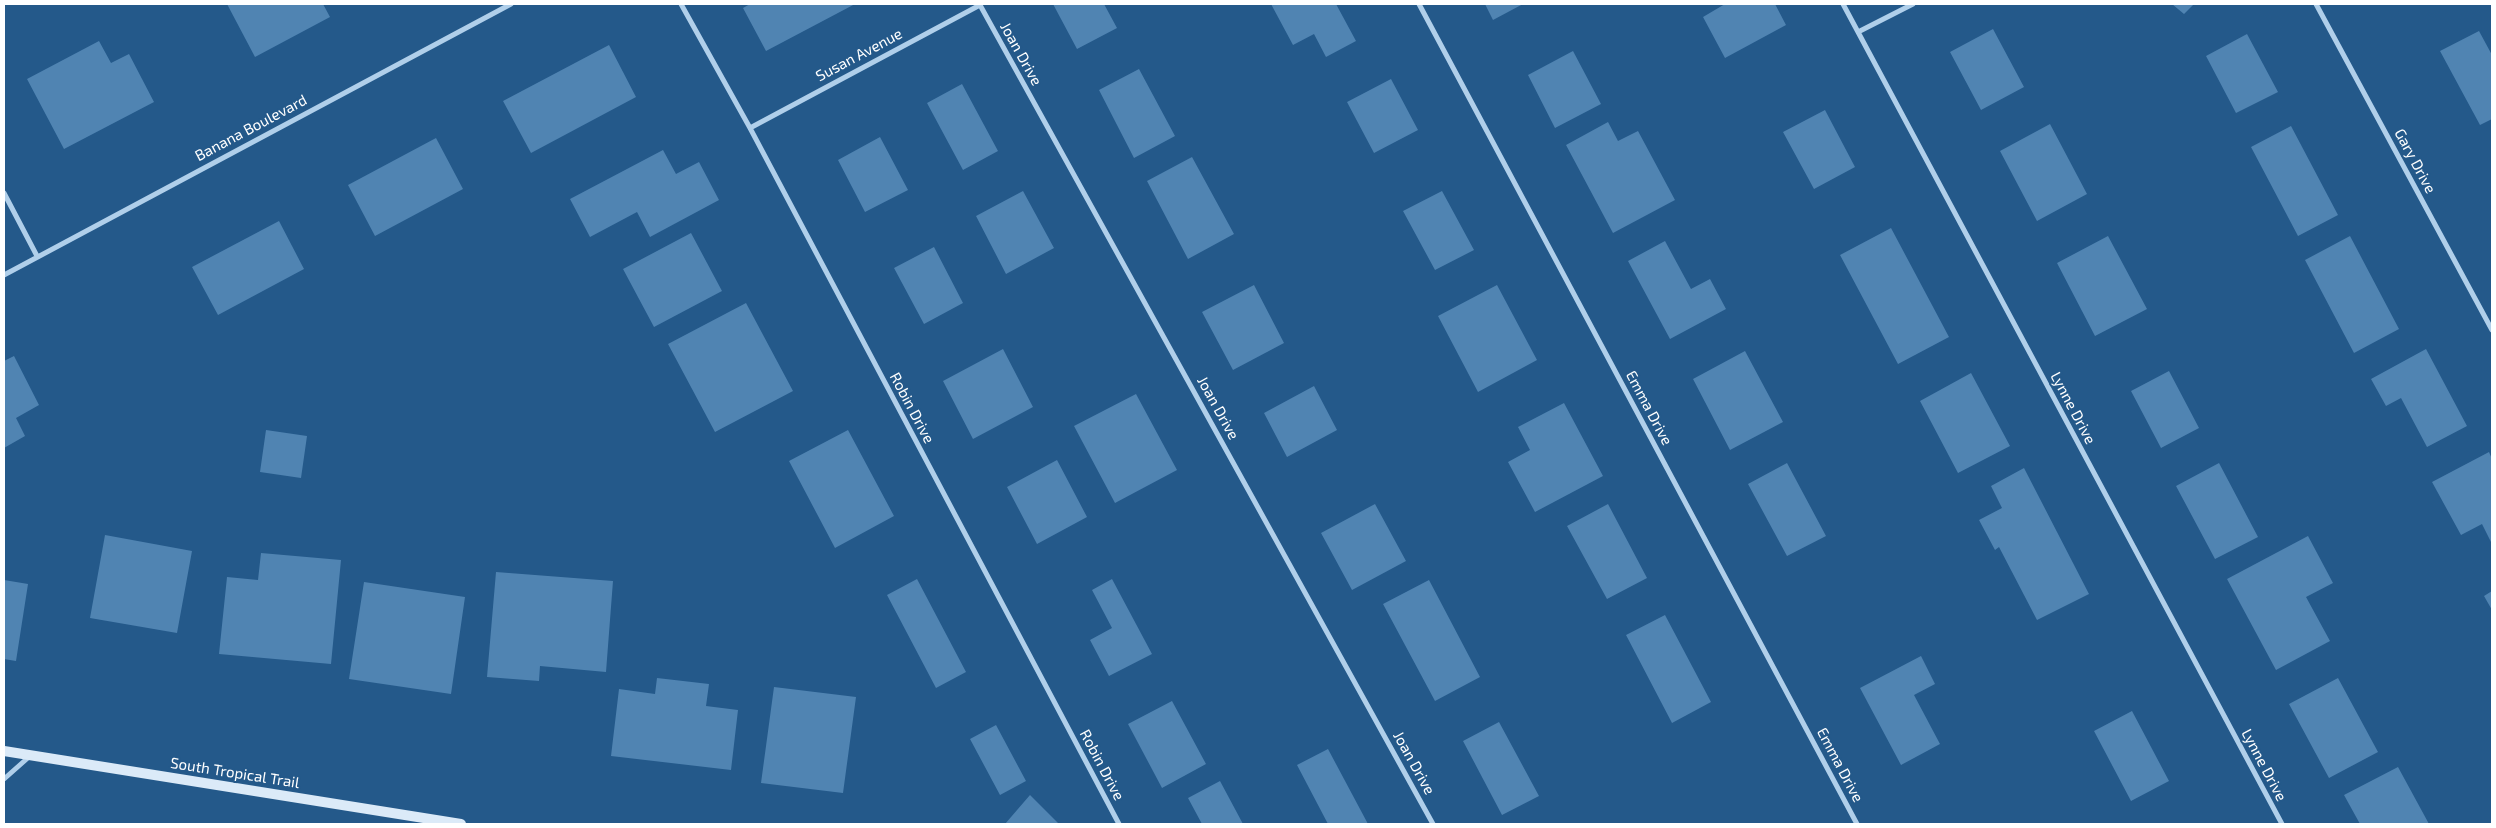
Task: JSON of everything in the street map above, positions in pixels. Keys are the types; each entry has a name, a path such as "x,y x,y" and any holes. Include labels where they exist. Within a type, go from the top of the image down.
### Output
{"street":[{"name":"Banana Boulevard","path":"4,275 511,4"},
{"name":"Robin Drive","path":"681,4 750,128 1119,824"},
{"name":"Emma Drive","path":"1418,4 1857,824"},
{"name":"Lynne Drive","path":"1842,4 2282,824"},
{"path":"1858,32 1913,4"},
{"name":"Gary Drive","path":"2316,4 2492,330"},
{"name":"Susan Avenue","path":"750,128 980,5"},
{"name":"Joan Drive","path":"980,5 1433,824"},
{"path":"4,193 38,256"},
{"name":"South Tropical Trail","path":"4,751 461,824"},
{"path":"4,779 31,755"}],"building":[{"path":"227,4 323,4 330,17 255,57"},
{"path":"750,4 855,4 766,51 743,8"},
{"path":"1053,4 1104,4 1117,28 1077,49"},
{"path":"1271,4 1336,4 1356,41 1326,57 1314,34 1293,45"},
{"path":"1485,4 1523,4 1493,20"},
{"path":"1725,4 1775,4 1786,25 1725,58 1703,17"},
{"path":"2172,4 2194,4 2184,14"},
{"path":"1993,29 2024,87 1981,110 1950,52"},
{"path":"2479,31 2492,55 2492,119 2480,125 2440,51"},
{"path":"2247,34 2278,92 2236,113 2206,56"},
{"path":"99,41 111,63 129,54 154,102 64,149 27,79"},
{"path":"609,45 636,97 531,153 503,101"},
{"path":"1573,51 1601,104 1555,128 1528,75"},
{"path":"1139,69 1175,136 1134,158 1099,90"},
{"path":"1391,79 1418,130 1374,153 1347,102"},
{"path":"962,84 998,151 963,170 927,103"},
{"path":"1825,110 1855,167 1814,189 1783,132"},
{"path":"1608,122 1618,141 1638,131 1675,200 1613,233 1566,145"},
{"path":"2050,124 2087,194 2037,221 2000,151"},
{"path":"2291,126 2338,215 2298,236 2251,147"},
{"path":"880,137 908,190 865,212 838,160"},
{"path":"436,138 463,189 375,236 348,185"},
{"path":"663,150 676,174 699,162 719,200 650,237 637,212 590,237 570,199"},
{"path":"1192,157 1234,234 1188,259 1147,181"},
{"path":"1023,191 1054,248 1006,274 976,216"},
{"path":"1442,191 1474,250 1435,270 1403,211"},
{"path":"279,221 304,269 218,315 192,267"},
{"path":"1891,228 1949,337 1898,364 1840,255"},
{"path":"691,233 722,291 654,327 623,269"},
{"path":"2108,236 2147,309 2095,336 2057,263"},
{"path":"2350,236 2399,329 2354,353 2305,260"},
{"path":"1665,241 1691,289 1710,279 1726,309 1670,339 1628,261"},
{"path":"934,247 963,303 924,324 894,268"},
{"path":"1254,285 1284,343 1233,370 1202,312"},
{"path":"1497,285 1537,360 1478,392 1438,316"},
{"path":"746,303 793,391 715,432 668,344"},
{"path":"1003,349 1033,407 973,439 943,381"},
{"path":"2426,349 2467,426 2427,447 2401,398 2386,406 2371,379"},
{"path":"1745,351 1783,422 1730,450 1693,379"},
{"path":"14,356 39,405 16,418 25,436 4,448 4,361"},
{"path":"2169,371 2199,428 2161,448 2131,391"},
{"path":"1971,373 2010,446 1958,473 1920,401"},
{"path":"1314,386 1337,430 1287,457 1264,413"},
{"path":"1136,394 1177,470 1115,503 1074,426"},
{"path":"1564,403 1603,476 1535,512 1508,462 1530,450 1518,427"},
{"path":"266,430 307,436 301,478 260,472"},
{"path":"848,430 894,516 835,548 789,461"},
{"path":"2489,452 2492,459 2492,544 2482,524 2461,535 2432,482"},
{"path":"1057,460 1087,517 1037,544 1007,487"},
{"path":"1787,463 1826,536 1787,556 1748,484"},
{"path":"2219,463 2258,537 2215,559 2176,486"},
{"path":"2024,468 2089,594 2037,620 1999,547 1995,550 1979,520 2002,508 1991,486"},
{"path":"1375,504 1406,561 1352,590 1321,533"},
{"path":"1608,504 1647,578 1607,599 1567,526"},
{"path":"105,535 192,551 177,633 90,618"},
{"path":"2308,536 2333,583 2306,597 2330,641 2276,670 2227,579"},
{"path":"261,553 341,560 331,664 219,654 227,577 258,580"},
{"path":"496,572 613,581 606,672 540,666 539,681 487,677"},
{"path":"917,579 966,672 936,688 887,595"},
{"path":"1112,579 1152,654 1109,676 1090,640 1112,628 1092,590"},
{"path":"4,580 28,584 16,661 4,659"},
{"path":"1429,580 1480,677 1435,701 1383,604"},
{"path":"364,582 465,597 451,694 349,679"},
{"path":"2492,591 2492,610 2484,596"},
{"path":"1665,615 1711,702 1672,723 1626,635"},
{"path":"1921,656 1935,684 1914,695 1940,744 1901,765 1860,688"},
{"path":"657,678 709,684 706,706 738,710 731,770 611,756 619,689 655,694"},
{"path":"2338,678 2378,752 2329,778 2289,704"},
{"path":"774,687 856,697 843,793 761,783"},
{"path":"1172,701 1206,764 1162,788 1128,724"},
{"path":"2132,711 2169,781 2131,801 2094,731"},
{"path":"1499,722 1539,796 1502,815 1463,741"},
{"path":"996,725 1026,781 1000,795 970,739"},
{"path":"1328,749 1368,824 1328,824 1297,765"},
{"path":"2398,767 2429,824 2360,824 2344,795"},
{"path":"1220,781 1243,824 1202,824 1188,798"},
{"path":"1030,795 1059,824 1005,824"}]}
